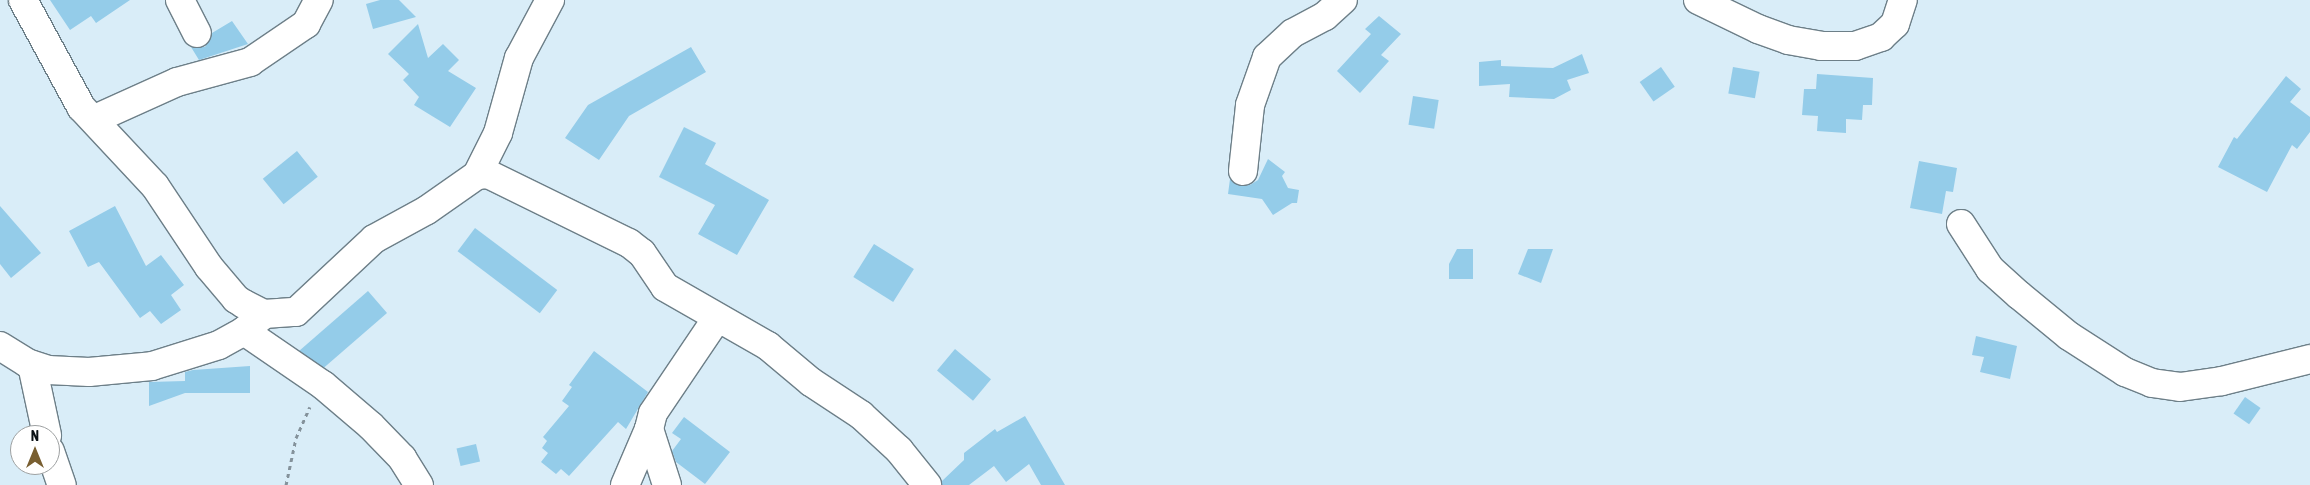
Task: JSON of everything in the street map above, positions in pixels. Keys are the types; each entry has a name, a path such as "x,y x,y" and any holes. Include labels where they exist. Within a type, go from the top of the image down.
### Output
{"street":[{"path":"23,0 70,90 155,186 209,267 254,322 402,458 419,485"},
{"path":"180,0 197,33"},
{"path":"95,119 177,82 250,62 306,24 318,0"},
{"path":"0,346 32,365 48,370 89,372 152,366 219,345 254,322 288,314 303,308 374,238 427,210 477,175 498,133 520,58 550,0"},
{"path":"1244,171 1250,105 1267,57 1288,38 1325,16 1343,0"},
{"path":"1698,0 1758,29 1788,40 1821,46 1855,46 1881,37 1895,24 1903,0"},
{"path":"477,175 486,174 498,178 629,243 642,253 665,287 768,346 811,382 862,415 899,450 927,485"},
{"path":"1961,224 1990,269 2019,296 2070,336 2134,376 2152,383 2180,386 2222,381 2310,359"},
{"path":"625,485 659,400 717,318"},
{"path":"32,365 45,425"},
{"path":"649,429 668,485"}],"path":[{"path":"286,485 296,438 323,385"}],"building":[{"path":"50,0 130,0 96,23 91,16 70,30"},
{"path":"380,0 399,0 416,17 373,29 366,4"},
{"path":"1379,16 1401,34 1381,55 1389,61 1360,93 1337,71 1371,34 1365,29"},
{"path":"232,21 248,44 199,60 191,47 205,47 212,33"},
{"path":"418,24 428,58 443,44 459,60 448,71 476,88 450,127 414,105 419,97 403,80 409,74 388,54"},
{"path":"691,47 706,72 629,116 599,160 565,138 588,105"},
{"path":"1582,54 1589,73 1567,80 1571,90 1554,99 1509,97 1510,84 1479,86 1479,62 1501,60 1501,66 1553,68"},
{"path":"1661,67 1675,87 1653,102 1640,82"},
{"path":"1733,67 1760,72 1755,98 1728,94"},
{"path":"1817,74 1873,78 1872,105 1863,105 1862,120 1846,119 1846,133 1817,131 1818,116 1802,115 1804,89 1816,89"},
{"path":"2286,76 2301,89 2290,102 2310,117 2310,132 2297,149 2292,145 2267,192 2218,167 2234,137 2237,139"},
{"path":"1413,96 1439,100 1434,129 1408,125"},
{"path":"684,127 716,143 705,164 769,200 737,255 698,234 715,205 659,177"},
{"path":"297,151 318,177 284,204 263,179"},
{"path":"1268,159 1285,172 1282,176 1288,188 1299,190 1297,203 1292,203 1273,215 1262,199 1228,194 1230,179 1241,186 1250,185 1258,180"},
{"path":"1919,161 1957,168 1953,192 1946,191 1942,214 1910,208"},
{"path":"0,206 41,253 11,278 0,264"},
{"path":"115,206 146,266 161,255 184,285 171,295 181,310 161,324 150,311 140,318 99,262 88,267 69,231"},
{"path":"475,228 557,290 540,313 458,251"},
{"path":"874,244 914,269 893,302 853,277"},
{"path":"1457,249 1473,249 1473,279 1449,279 1449,264"},
{"path":"1528,249 1553,249 1541,283 1518,274"},
{"path":"368,291 387,313 318,373 299,351"},
{"path":"1976,336 2017,346 2010,379 1980,372 1984,357 1972,355"},
{"path":"955,349 991,379 973,401 937,370"},
{"path":"594,351 648,392 626,429 618,422 569,476 561,469 556,474 541,462 548,453 542,448 547,441 543,437 569,406 562,401 572,387 569,385"},
{"path":"250,366 250,393 185,393 149,406 149,382 185,381 185,372 193,370"},
{"path":"2245,397 2261,408 2249,424 2234,413"},
{"path":"1025,416 1065,485 1041,485 1029,464 1006,482 994,466 969,485 942,485 942,481 964,460 964,453 995,429 997,432"},
{"path":"684,417 730,452 705,484 676,462 672,451 681,439 672,433"},
{"path":"476,444 480,462 461,466 457,448"}]}
